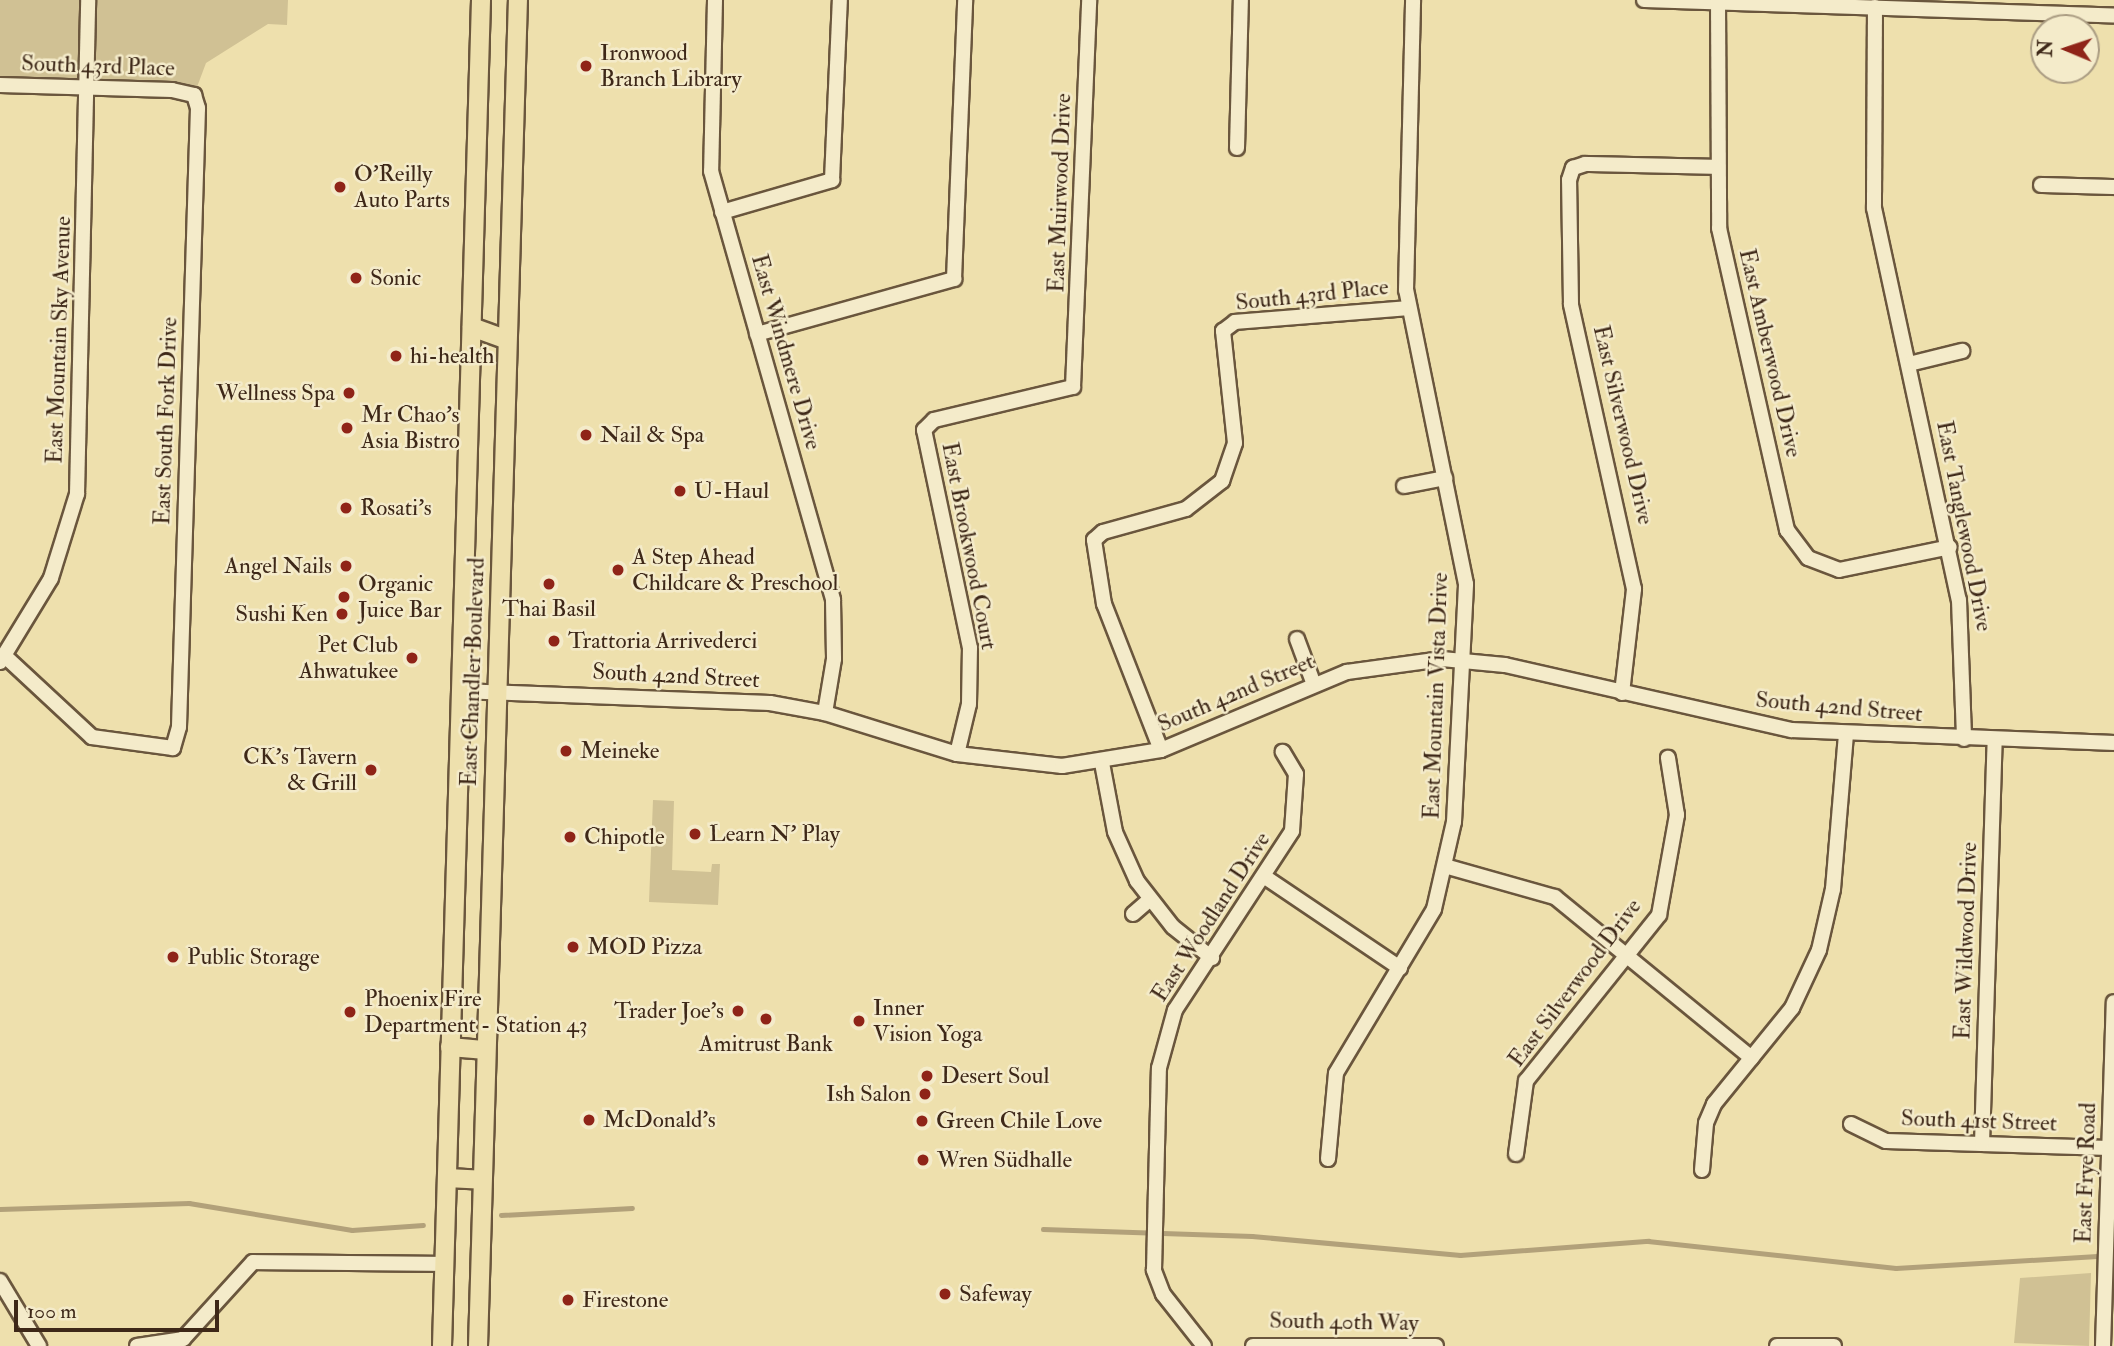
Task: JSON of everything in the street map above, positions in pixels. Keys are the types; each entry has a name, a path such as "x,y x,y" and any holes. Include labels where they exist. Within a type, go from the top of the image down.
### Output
{"main road":[{"name":"East Chandler Boulevard","path":"442,1346 481,0"},
{"name":"East Chandler Boulevard","path":"478,1346 518,0"},
{"path":"472,327 508,340"},
{"path":"450,1047 486,1050"},
{"path":"446,1178 482,1180"}],"street":[{"name":"East Mountain Sky Avenue","path":"3,660 51,578 77,494 88,0"},
{"path":"88,16 97,0"},
{"name":"East Windmere Drive","path":"715,0 709,153 722,212 833,600 834,659 825,713"},
{"path":"722,212 832,180 840,0"},
{"path":"757,334 954,279 965,0"},
{"name":"East Muirwood Drive","path":"924,430 934,420 1073,387 1089,0"},
{"path":"1237,148 1241,0"},
{"name":"East Mountain Vista Drive","path":"1328,1159 1336,1073 1425,927 1448,867 1464,660 1466,584 1408,308 1413,0"},
{"path":"1644,0 2114,16"},
{"name":"East Amberwood Drive","path":"1718,2 1715,167 1729,288 1794,546 1839,570 1950,547"},
{"name":"East Tanglewood Drive","path":"1875,7 1870,177 1950,547 1964,652 1964,739"},
{"name":"South 43rd Place","path":"0,85 194,94"},
{"name":"East South Fork Drive","path":"3,660 92,737 173,748 181,672 198,108 194,94"},
{"name":"East Silverwood Drive","path":"1622,693 1634,589 1571,303 1573,168 1715,167"},
{"path":"2041,185 2114,187"},
{"name":"South 43rd Place","path":"1161,750 1104,604 1094,540 1103,532 1186,509 1222,481 1235,443 1223,331 1235,322 1408,308"},
{"path":"1909,364 1962,351"},
{"name":"East Brookwood Court","path":"924,430 970,648 969,704 957,754"},
{"path":"1404,486 1445,478"},
{"path":"1297,639 1313,682"},
{"name":"South 42nd Street","path":"460,691 718,699 825,713 957,754 1035,766 1102,763 1161,750 1313,682 1398,662 1464,660 1757,724 1846,734 2114,743"},
{"path":"1702,1170 1706,1123 1752,1058 1793,1008 1828,922 1846,734"},
{"name":"East Wildwood Drive","path":"1982,1144 1995,740"},
{"name":"East Woodland Drive","path":"1205,1346 1157,1284 1153,1245 1161,1051 1171,1019 1285,847 1295,811 1296,774 1283,752"},
{"name":"East Silverwood Drive","path":"1516,1154 1526,1081 1659,915 1668,890 1677,815 1668,758"},
{"path":"1102,763 1115,832 1149,901 1212,958"},
{"path":"1448,867 1555,897 1752,1058"},
{"path":"1265,877 1400,968"},
{"path":"1133,914 1149,901"},
{"name":"East Frye Road","path":"2103,1346 2114,1002"},
{"name":"South 41st Street","path":"1851,1124 1886,1141 2109,1148"},
{"path":"137,1346 183,1339 253,1262 444,1264"},
{"path":"0,1281 6,1307 40,1346"},
{"name":"South 40th Way","path":"1253,1346 1436,1346"},
{"path":"1777,1346 1834,1346"}],"shaded area":[{"path":"0,0 288,0 287,25 268,24 206,63 194,95 0,85"},
{"path":"653,800 674,801 672,870 711,872 712,864 720,864 718,905 649,902"},
{"path":"2091,1273 2089,1346 2014,1343 2020,1278"}],"waterway":[{"path":"0,1209 189,1203 352,1230 423,1225"},
{"path":"501,1215 632,1208"},
{"path":"1043,1229 1252,1236 1460,1255 1648,1241 1896,1268 2114,1255"}],"place":[{"name":"Ironwood Branch Library","path":"586,66"},
{"name":"O'Reilly Auto Parts","path":"340,187"},
{"name":"Sonic","path":"356,278"},
{"name":"hi-health","path":"396,356"},
{"name":"Wellness Spa","path":"349,393"},
{"name":"Mr Chao's Asia Bistro","path":"347,428"},
{"name":"Nail & Spa","path":"586,435"},
{"name":"U-Haul","path":"680,491"},
{"name":"Rosati's","path":"346,508"},
{"name":"Angel Nails","path":"346,566"},
{"name":"A Step Ahead Childcare & Preschool","path":"618,570"},
{"name":"Thai Basil","path":"549,584"},
{"name":"Organic Juice Bar","path":"344,597"},
{"name":"Sushi Ken","path":"342,614"},
{"name":"Trattoria Arrivederci","path":"554,641"},
{"name":"Pet Club Ahwatukee","path":"412,658"},
{"name":"Meineke","path":"566,751"},
{"name":"CK's Tavern & Grill","path":"371,770"},
{"name":"Learn N’ Play","path":"695,834"},
{"name":"Chipotle","path":"570,837"},
{"name":"MOD Pizza","path":"573,947"},
{"name":"Public Storage","path":"173,957"},
{"name":"Trader Joe's","path":"738,1011"},
{"name":"Phoenix Fire Department - Station 43","path":"350,1012"},
{"name":"Amitrust Bank","path":"766,1019"},
{"name":"Inner Vision Yoga","path":"859,1021"},
{"name":"Desert Soul","path":"927,1076"},
{"name":"Ish Salon","path":"925,1094"},
{"name":"McDonald's","path":"589,1120"},
{"name":"Green Chile Love","path":"922,1121"},
{"name":"Wren Südhalle","path":"923,1160"},
{"name":"Safeway","path":"945,1294"},
{"name":"Firestone","path":"568,1300"}]}
